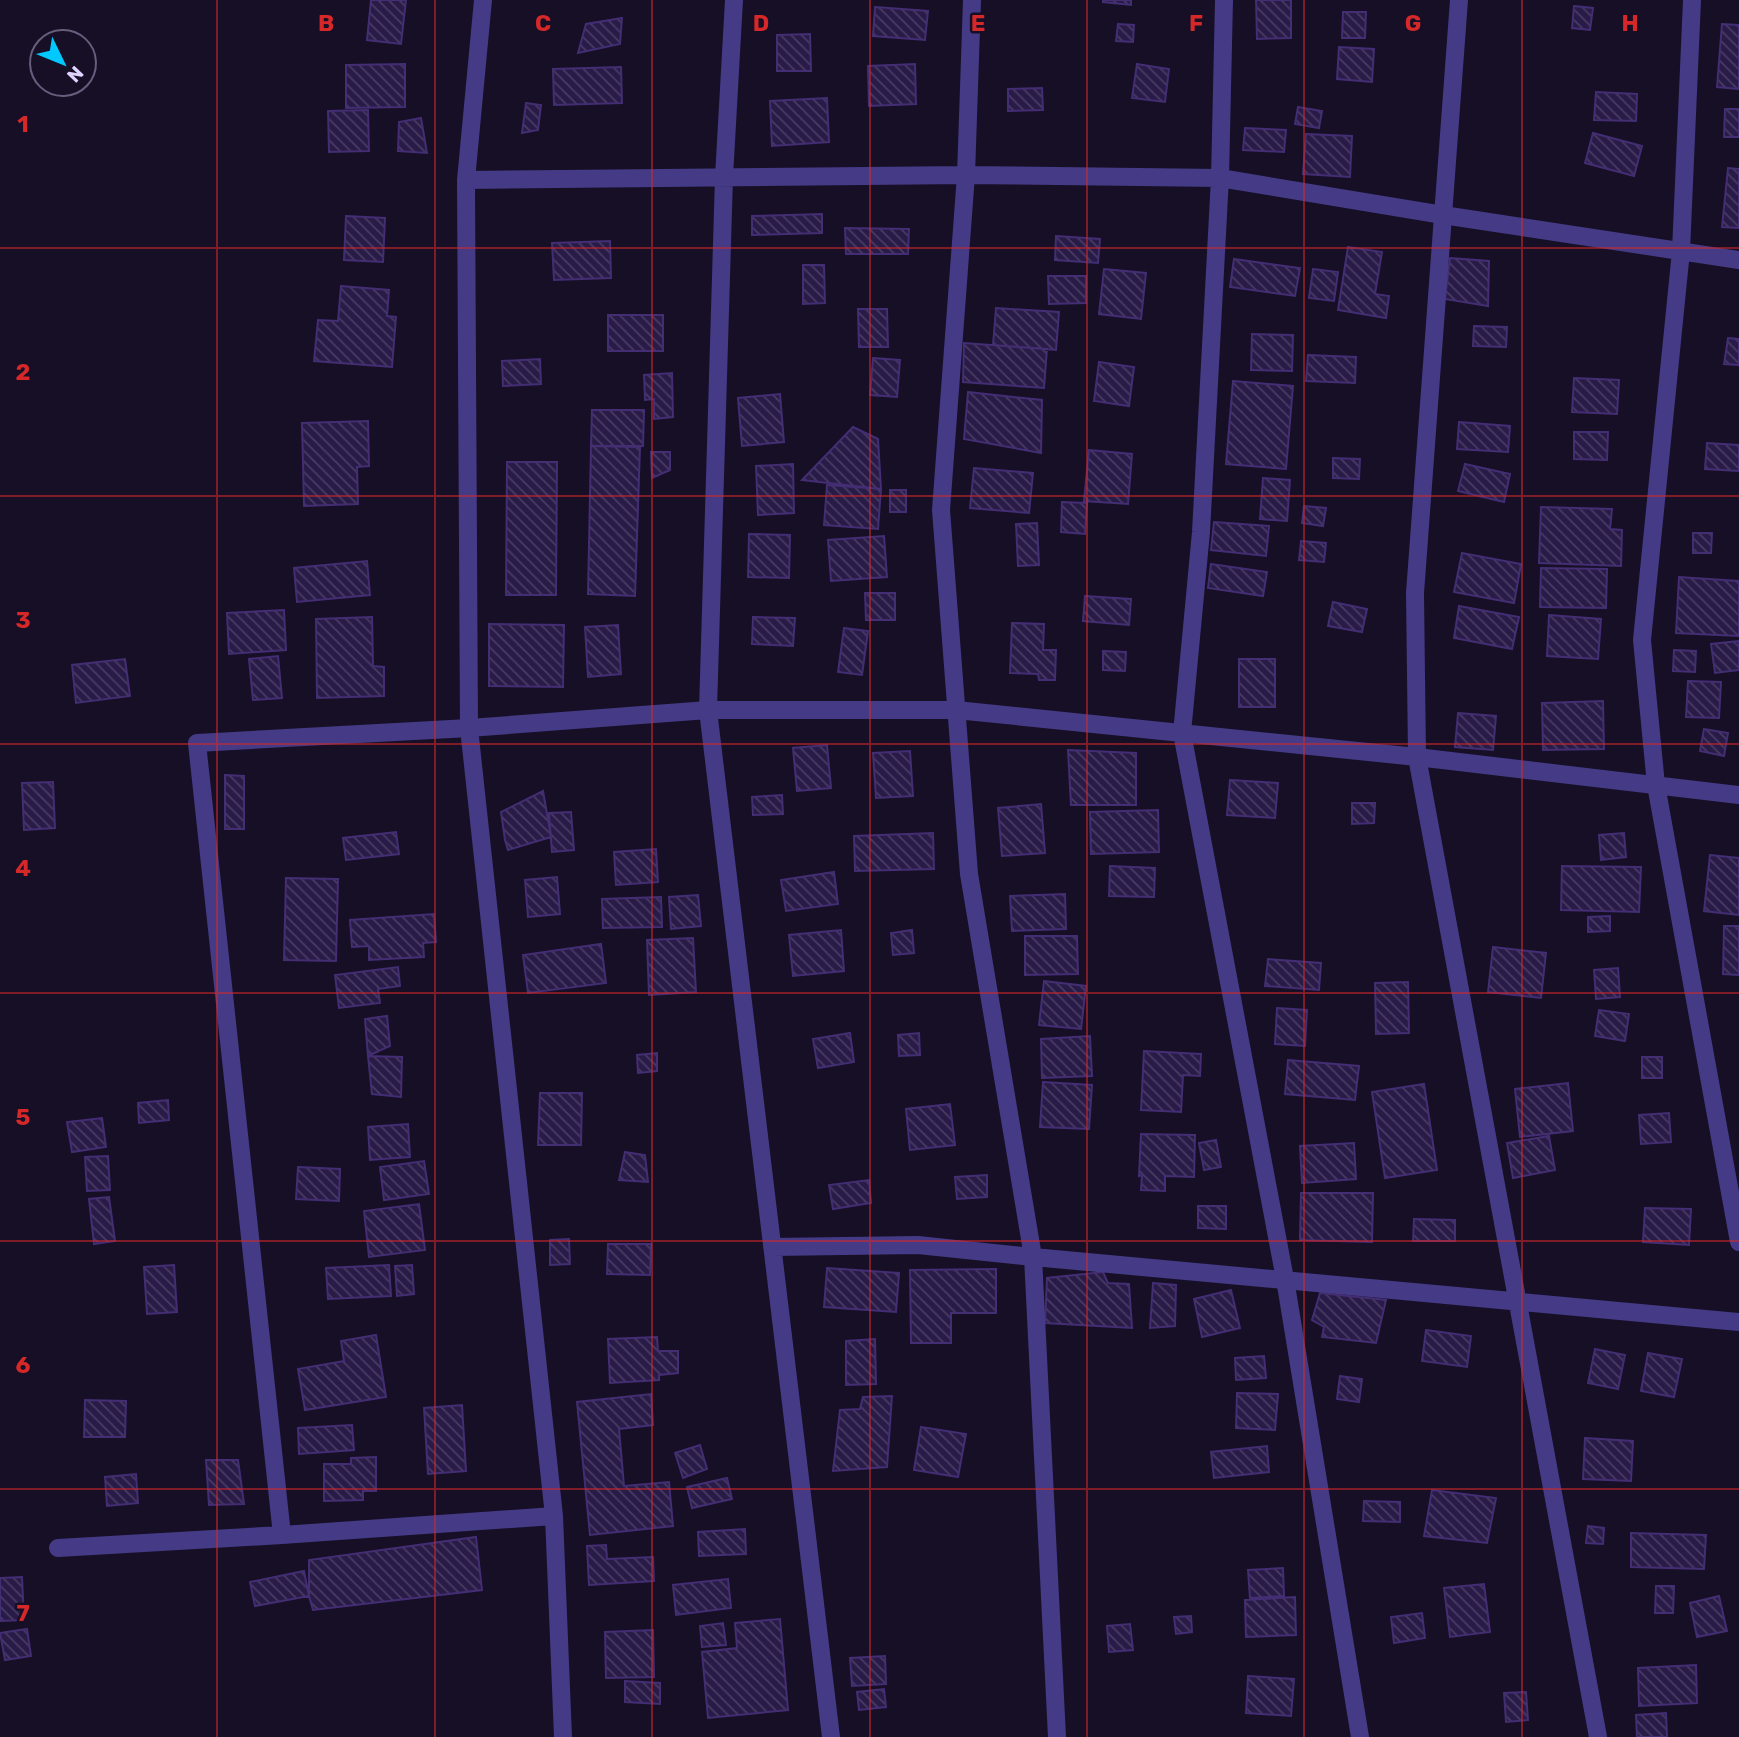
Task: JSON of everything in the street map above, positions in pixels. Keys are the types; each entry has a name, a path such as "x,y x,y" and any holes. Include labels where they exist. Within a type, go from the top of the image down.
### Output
{"street":[{"path":"484,0 466,180 469,729 554,1516 562,1737"},
{"path":"734,0 724,177 708,710 831,1737"},
{"path":"972,0 966,175 941,510 969,874 1033,1257 1057,1737"},
{"path":"1224,0 1220,178 1201,532 1182,733 1285,1279 1360,1737"},
{"path":"1460,0 1415,593 1417,757 1598,1737"},
{"path":"1692,0 1681,251 1642,640 1656,785 1739,1242"},
{"path":"466,180 966,175 1220,178 1739,260"},
{"path":"282,1535 197,743 469,729 708,710 956,710 1417,757 1739,794"},
{"path":"772,1247 918,1245 1739,1322"},
{"path":"58,1548 554,1516"}],"building":[{"path":"371,0 406,0 401,44 367,40"},
{"path":"1131,0 1131,5 1103,2"},
{"path":"1256,0 1291,0 1291,38 1257,39"},
{"path":"1574,6 1593,8 1590,30 1572,28"},
{"path":"875,7 928,11 925,40 873,36"},
{"path":"1343,12 1366,12 1365,38 1342,38"},
{"path":"622,18 620,44 578,53 586,24"},
{"path":"1118,24 1134,25 1133,42 1116,41"},
{"path":"1722,24 1739,25 1739,89 1717,87"},
{"path":"810,34 811,71 777,71 777,35"},
{"path":"1339,47 1374,49 1372,82 1337,79"},
{"path":"405,64 405,107 346,108 346,65"},
{"path":"915,64 916,104 869,106 868,66"},
{"path":"1137,64 1169,69 1165,102 1132,98"},
{"path":"621,67 622,103 554,105 553,69"},
{"path":"1042,88 1043,110 1008,111 1008,89"},
{"path":"1596,92 1637,94 1636,121 1594,120"},
{"path":"827,98 829,142 772,146 770,101"},
{"path":"526,103 541,105 538,130 522,133"},
{"path":"1298,107 1322,111 1319,128 1295,124"},
{"path":"1725,109 1739,109 1739,137 1724,137"},
{"path":"368,110 369,151 329,152 328,111"},
{"path":"421,118 427,153 398,151 399,122"},
{"path":"1245,128 1286,130 1284,152 1243,150"},
{"path":"1593,133 1642,146 1634,176 1585,163"},
{"path":"1306,134 1352,136 1350,177 1303,174"},
{"path":"1728,168 1739,169 1739,228 1722,227"},
{"path":"822,214 822,233 752,235 752,216"},
{"path":"346,216 385,218 383,262 344,260"},
{"path":"845,228 909,229 908,254 846,254"},
{"path":"1056,236 1100,239 1098,263 1055,260"},
{"path":"610,241 611,278 554,280 552,243"},
{"path":"1348,247 1382,252 1375,294 1389,296 1386,318 1338,310"},
{"path":"1450,258 1489,261 1488,306 1445,299"},
{"path":"1234,259 1300,268 1295,296 1230,287"},
{"path":"803,265 824,265 825,303 803,304"},
{"path":"1104,269 1146,273 1141,319 1099,314"},
{"path":"1313,269 1338,272 1334,301 1309,298"},
{"path":"1048,276 1086,276 1086,303 1049,304"},
{"path":"341,286 389,290 387,316 396,317 392,367 314,361 318,320 338,321"},
{"path":"996,308 1059,312 1056,350 993,345"},
{"path":"858,309 887,309 888,347 859,347"},
{"path":"608,315 663,315 663,351 608,351"},
{"path":"1474,326 1507,327 1506,347 1473,346"},
{"path":"1252,334 1293,335 1292,371 1251,370"},
{"path":"1728,338 1739,339 1739,365 1724,364"},
{"path":"964,343 1047,349 1044,388 963,382"},
{"path":"1308,355 1356,357 1355,383 1306,381"},
{"path":"873,358 900,360 897,397 870,395"},
{"path":"540,359 541,384 503,386 502,361"},
{"path":"1099,362 1134,367 1129,406 1094,401"},
{"path":"672,373 673,417 654,419 654,399 645,400 644,375"},
{"path":"1574,378 1619,380 1617,414 1572,412"},
{"path":"1233,381 1293,386 1286,469 1226,464"},
{"path":"968,392 1042,400 1041,453 964,439"},
{"path":"780,394 784,442 742,446 738,398"},
{"path":"592,410 644,410 643,446 591,446"},
{"path":"368,421 369,466 357,467 358,504 304,506 302,423"},
{"path":"1459,422 1510,426 1508,452 1457,449"},
{"path":"853,427 878,439 881,489 802,480"},
{"path":"1574,432 1608,432 1607,460 1574,459"},
{"path":"1707,443 1739,445 1739,471 1705,469"},
{"path":"591,446 640,447 635,596 588,594"},
{"path":"1089,450 1132,454 1128,504 1084,501"},
{"path":"651,452 670,452 670,470 652,478"},
{"path":"1333,458 1360,459 1359,479 1333,478"},
{"path":"507,462 557,462 556,595 506,595"},
{"path":"793,464 794,513 758,515 756,466"},
{"path":"1465,464 1510,474 1504,502 1458,491"},
{"path":"974,468 1033,473 1029,513 970,508"},
{"path":"1263,478 1290,480 1287,521 1260,519"},
{"path":"827,485 881,489 878,529 824,525"},
{"path":"890,490 906,490 906,512 890,512"},
{"path":"1062,502 1087,503 1085,534 1061,532"},
{"path":"1304,506 1326,508 1323,526 1302,523"},
{"path":"1541,507 1612,509 1610,529 1622,530 1621,566 1539,563"},
{"path":"1214,522 1269,526 1266,556 1211,550"},
{"path":"1037,523 1039,565 1018,566 1016,524"},
{"path":"1693,533 1712,533 1711,553 1693,553"},
{"path":"749,534 790,535 789,578 748,577"},
{"path":"884,536 887,577 831,581 828,540"},
{"path":"1301,541 1326,543 1324,562 1299,560"},
{"path":"1462,553 1521,564 1514,603 1454,592"},
{"path":"367,561 370,595 297,602 294,568"},
{"path":"1211,564 1267,572 1263,596 1208,588"},
{"path":"1541,568 1607,569 1606,608 1540,607"},
{"path":"1679,577 1739,581 1739,636 1676,633"},
{"path":"865,593 895,593 895,620 866,620"},
{"path":"1085,596 1131,599 1129,625 1083,621"},
{"path":"1333,602 1367,609 1362,632 1328,626"},
{"path":"1459,606 1519,617 1512,649 1454,638"},
{"path":"284,610 286,650 229,654 227,613"},
{"path":"1549,615 1601,619 1598,659 1547,656"},
{"path":"372,617 373,666 384,667 384,696 317,698 316,619"},
{"path":"753,617 795,618 793,646 752,644"},
{"path":"1012,623 1044,624 1043,650 1056,650 1055,680 1039,680 1038,674 1010,673"},
{"path":"489,624 564,625 563,687 489,686"},
{"path":"618,625 621,674 588,677 585,627"},
{"path":"844,628 868,631 862,675 838,672"},
{"path":"1739,641 1739,670 1715,673 1711,644"},
{"path":"1674,650 1696,651 1695,672 1673,671"},
{"path":"1103,651 1126,652 1125,671 1103,670"},
{"path":"278,656 282,698 253,700 249,659"},
{"path":"125,659 130,696 76,703 72,665"},
{"path":"1239,659 1275,659 1275,707 1239,707"},
{"path":"1688,681 1721,682 1719,718 1686,717"},
{"path":"1603,701 1604,749 1543,750 1542,703"},
{"path":"1458,713 1496,716 1493,750 1455,747"},
{"path":"1704,729 1728,733 1724,756 1700,751"},
{"path":"827,745 831,788 797,791 793,748"},
{"path":"1068,750 1136,753 1136,805 1071,805"},
{"path":"910,751 913,796 876,798 873,753"},
{"path":"225,775 244,776 244,829 225,829"},
{"path":"1230,780 1278,783 1275,818 1227,815"},
{"path":"53,782 55,828 24,830 22,783"},
{"path":"543,791 551,837 508,850 501,812"},
{"path":"782,795 783,814 753,815 752,797"},
{"path":"1352,803 1375,803 1374,823 1352,824"},
{"path":"1041,804 1045,853 1002,856 998,808"},
{"path":"1158,810 1159,852 1091,854 1090,812"},
{"path":"571,812 574,850 552,852 549,813"},
{"path":"396,832 399,854 346,860 343,838"},
{"path":"933,833 934,869 855,871 854,836"},
{"path":"1624,833 1626,857 1601,860 1599,835"},
{"path":"656,849 658,882 616,885 614,852"},
{"path":"1710,855 1739,858 1739,915 1704,911"},
{"path":"1110,866 1155,868 1154,897 1109,896"},
{"path":"1562,866 1641,867 1639,912 1561,910"},
{"path":"834,872 838,904 786,911 781,880"},
{"path":"557,877 560,914 528,917 525,880"},
{"path":"286,878 338,879 336,961 284,960"},
{"path":"1065,894 1066,929 1012,931 1010,896"},
{"path":"698,895 701,926 671,929 669,897"},
{"path":"661,897 662,927 603,928 602,899"},
{"path":"434,914 436,942 423,943 424,957 369,960 369,946 352,947 350,920"},
{"path":"1610,916 1610,931 1588,932 1588,917"},
{"path":"1724,926 1739,926 1739,975 1723,974"},
{"path":"841,930 844,971 793,976 789,935"},
{"path":"912,930 914,953 893,955 891,933"},
{"path":"1025,936 1077,936 1078,974 1025,975"},
{"path":"693,938 696,992 649,995 647,940"},
{"path":"601,944 606,983 528,993 523,955"},
{"path":"1493,947 1546,953 1541,998 1488,992"},
{"path":"1268,959 1321,963 1319,990 1265,986"},
{"path":"398,967 400,986 378,989 380,1003 339,1008 335,975"},
{"path":"1618,968 1620,997 1596,999 1594,970"},
{"path":"1044,981 1086,986 1081,1029 1039,1025"},
{"path":"1408,982 1409,1033 1376,1034 1375,983"},
{"path":"1277,1008 1307,1010 1305,1046 1275,1044"},
{"path":"1599,1010 1629,1014 1625,1041 1595,1036"},
{"path":"387,1016 390,1046 368,1056 365,1019"},
{"path":"850,1033 854,1062 818,1068 813,1039"},
{"path":"919,1033 920,1055 899,1056 898,1035"},
{"path":"1090,1036 1092,1076 1042,1078 1041,1039"},
{"path":"1144,1051 1201,1054 1200,1076 1183,1075 1181,1112 1141,1110"},
{"path":"657,1053 657,1071 638,1073 637,1055"},
{"path":"368,1056 402,1057 401,1097 372,1094"},
{"path":"1642,1057 1662,1057 1662,1078 1642,1078"},
{"path":"1288,1060 1359,1066 1355,1100 1285,1094"},
{"path":"1043,1082 1092,1085 1089,1129 1040,1127"},
{"path":"1568,1083 1573,1131 1520,1137 1515,1089"},
{"path":"1424,1084 1437,1170 1385,1178 1372,1092"},
{"path":"540,1093 582,1093 581,1145 538,1145"},
{"path":"168,1100 169,1120 139,1123 138,1103"},
{"path":"950,1104 955,1145 910,1150 906,1109"},
{"path":"1669,1113 1671,1142 1641,1144 1639,1115"},
{"path":"102,1118 106,1147 72,1152 67,1122"},
{"path":"408,1124 410,1157 370,1160 368,1127"},
{"path":"1141,1134 1195,1135 1194,1177 1165,1176 1165,1191 1141,1190"},
{"path":"1549,1136 1555,1170 1513,1178 1507,1143"},
{"path":"1216,1140 1221,1167 1204,1170 1199,1143"},
{"path":"1354,1143 1356,1179 1302,1183 1300,1146"},
{"path":"625,1152 645,1155 648,1182 619,1180"},
{"path":"108,1156 110,1190 87,1191 85,1157"},
{"path":"424,1161 429,1194 384,1200 380,1167"},
{"path":"298,1167 340,1169 339,1201 296,1199"},
{"path":"987,1175 987,1197 957,1199 955,1177"},
{"path":"869,1180 871,1203 833,1209 829,1185"},
{"path":"1301,1193 1373,1193 1372,1242 1300,1240"},
{"path":"109,1197 115,1241 94,1244 89,1199"},
{"path":"419,1204 425,1250 369,1257 364,1211"},
{"path":"1198,1206 1226,1206 1226,1229 1198,1228"},
{"path":"1645,1208 1691,1209 1689,1245 1643,1242"},
{"path":"1414,1219 1455,1220 1455,1241 1413,1241"},
{"path":"569,1239 570,1264 550,1265 550,1240"},
{"path":"608,1244 651,1244 650,1275 607,1274"},
{"path":"174,1265 177,1312 147,1314 144,1267"},
{"path":"389,1265 391,1296 328,1299 326,1268"},
{"path":"412,1265 414,1294 397,1296 395,1266"},
{"path":"827,1268 899,1273 896,1312 824,1307"},
{"path":"996,1269 996,1313 951,1313 951,1343 911,1343 910,1270"},
{"path":"1103,1272 1108,1283 1129,1284 1132,1328 1045,1323 1047,1278"},
{"path":"1153,1283 1176,1285 1175,1326 1150,1328"},
{"path":"1231,1290 1240,1328 1202,1337 1194,1299"},
{"path":"1320,1293 1386,1300 1376,1343 1322,1337 1324,1327 1312,1320"},
{"path":"1426,1330 1471,1336 1467,1367 1422,1361"},
{"path":"376,1335 386,1397 305,1410 298,1369 344,1361 341,1341"},
{"path":"657,1337 658,1351 678,1351 678,1373 659,1375 659,1380 610,1383 608,1339"},
{"path":"875,1339 876,1384 846,1385 846,1341"},
{"path":"1595,1349 1625,1355 1618,1389 1588,1383"},
{"path":"1648,1353 1682,1359 1674,1397 1641,1391"},
{"path":"1264,1356 1266,1378 1236,1380 1235,1358"},
{"path":"1340,1376 1362,1379 1359,1402 1337,1399"},
{"path":"1237,1393 1278,1394 1275,1430 1236,1428"},
{"path":"651,1394 653,1425 619,1429 624,1486 669,1482 673,1526 590,1535 577,1402"},
{"path":"892,1396 887,1467 833,1471 840,1410 860,1409 863,1397"},
{"path":"85,1400 126,1401 125,1437 84,1437"},
{"path":"462,1405 466,1471 428,1474 424,1408"},
{"path":"352,1425 354,1450 299,1454 298,1428"},
{"path":"921,1427 966,1434 958,1477 914,1470"},
{"path":"1585,1438 1633,1441 1631,1481 1583,1479"},
{"path":"700,1445 707,1469 683,1478 675,1453"},
{"path":"1267,1446 1269,1472 1214,1478 1211,1452"},
{"path":"376,1457 376,1491 363,1491 363,1500 324,1501 324,1464 351,1464 351,1458"},
{"path":"206,1460 238,1460 244,1504 209,1505"},
{"path":"136,1474 138,1503 107,1506 105,1477"},
{"path":"727,1478 732,1499 692,1508 687,1487"},
{"path":"1432,1490 1496,1498 1487,1543 1424,1536"},
{"path":"1364,1501 1400,1502 1400,1522 1363,1521"},
{"path":"1588,1526 1604,1528 1603,1544 1586,1543"},
{"path":"745,1529 746,1554 699,1556 698,1532"},
{"path":"1631,1533 1706,1535 1704,1569 1631,1567"},
{"path":"476,1537 482,1590 313,1610 309,1596 309,1560"},
{"path":"606,1545 607,1559 653,1557 654,1581 589,1585 587,1546"},
{"path":"1283,1568 1284,1596 1250,1598 1248,1570"},
{"path":"304,1571 309,1596 255,1606 250,1582"},
{"path":"22,1577 24,1620 0,1621 0,1578"},
{"path":"728,1579 731,1608 676,1615 673,1585"},
{"path":"1484,1584 1490,1632 1450,1637 1444,1588"},
{"path":"1656,1586 1674,1586 1673,1613 1655,1613"},
{"path":"1719,1596 1727,1631 1697,1637 1690,1603"},
{"path":"1295,1597 1296,1635 1246,1637 1245,1600"},
{"path":"1422,1613 1425,1638 1394,1643 1391,1617"},
{"path":"1191,1616 1192,1632 1176,1634 1174,1617"},
{"path":"780,1619 788,1710 708,1718 702,1652 737,1648 735,1623"},
{"path":"723,1623 726,1645 702,1647 700,1626"},
{"path":"1130,1624 1133,1650 1109,1652 1107,1626"},
{"path":"27,1629 31,1656 5,1660 0,1633"},
{"path":"653,1630 654,1677 606,1678 605,1632"},
{"path":"885,1656 886,1684 852,1686 850,1658"},
{"path":"1696,1665 1697,1703 1639,1706 1638,1668"},
{"path":"1248,1676 1294,1679 1291,1716 1246,1713"},
{"path":"625,1681 660,1683 660,1704 625,1702"},
{"path":"884,1689 886,1707 859,1710 857,1692"},
{"path":"1526,1692 1528,1720 1506,1722 1504,1693"},
{"path":"1666,1713 1667,1737 1637,1737 1636,1715"}]}
